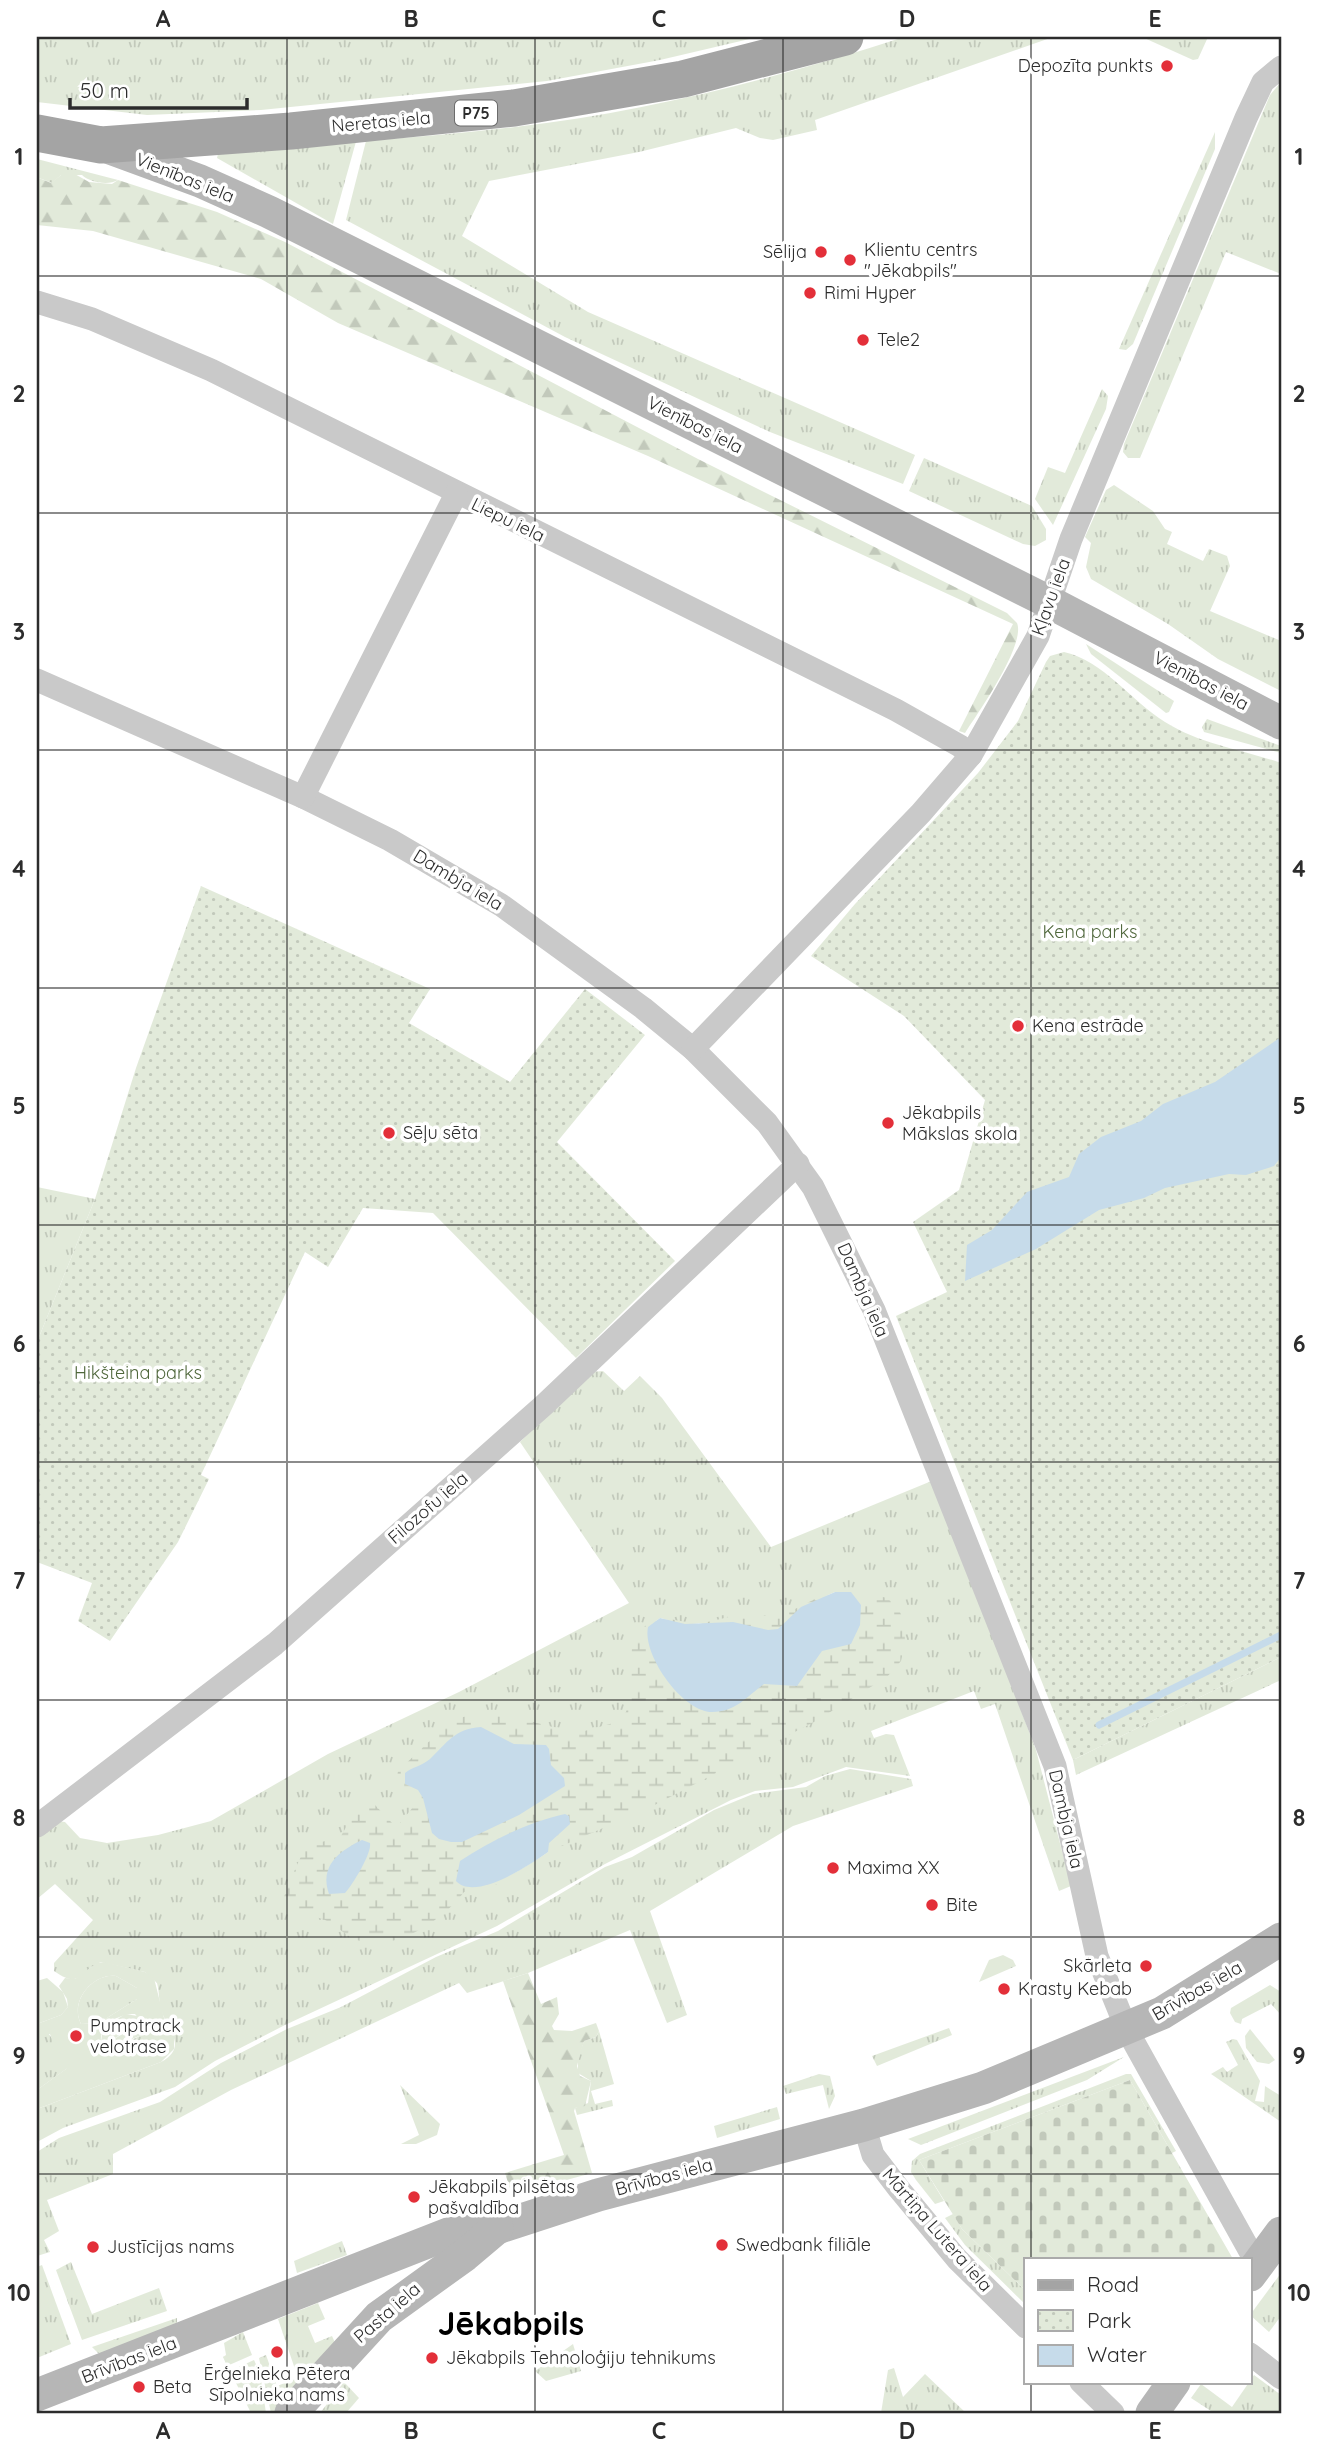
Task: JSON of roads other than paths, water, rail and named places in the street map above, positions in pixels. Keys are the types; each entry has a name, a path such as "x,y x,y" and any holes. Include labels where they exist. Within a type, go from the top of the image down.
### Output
{"main road":[{"name":"Neretas iela","path":"37,133 101,145 291,131 514,108 683,79 845,37"},
{"name":"Vienības iela","path":"101,145 200,181 269,212 1051,603 1281,723"},
{"name":"Brīvības iela","path":"37,2395 448,2234 497,2228 598,2195 864,2125 983,2088 1127,2030 1211,1985 1281,1940"},
{"name":"Pasta iela","path":"291,2413 379,2317 466,2255 497,2228"},
{"path":"1254,2270 1281,2233"},
{"path":"1152,2413 1173,2384"}],"street":[{"name":"Kļavu iela","path":"693,1049 921,813 971,755 1038,636 1076,526 1246,118 1263,82 1281,67"},
{"name":"Liepu iela","path":"37,302 92,319 211,370 456,494 896,710 971,755"},
{"path":"303,797 456,494"},
{"name":"Dambja iela","path":"37,680 303,797 390,840 501,905 563,947 693,1049 767,1123 798,1164 827,1212 874,1310 1055,1766 1097,1956 1127,2030 1248,2258"},
{"name":"Filozofu iela","path":"37,1826 275,1644 544,1405 798,1164"},
{"name":"Mārtiņa Lutera iela","path":"864,2125 873,2155 899,2189 957,2259 1024,2325"},
{"path":"1252,2356 1281,2378"},
{"path":"1083,2384 1113,2413"}],"water":[{"path":"1281,1037 1281,1157 1274,1166 1246,1175 1229,1174 1165,1188 1144,1198 1099,1210 1036,1249 965,1281 967,1245 992,1230 1027,1192 1069,1177 1079,1154 1101,1137 1141,1121 1163,1104 1215,1082"},
{"path":"835,1592 851,1592 861,1605 860,1625 851,1644 822,1651 797,1686 764,1684 728,1709 712,1712 689,1703 667,1680 651,1652 648,1627 660,1618 685,1624 733,1622 768,1630 778,1629 801,1607"},
{"path":"481,1727 514,1744 546,1745 551,1765 564,1778 565,1786 519,1815 462,1842 439,1839 432,1833 423,1798 418,1790 405,1784 405,1773 427,1761 457,1734"},
{"path":"565,1814 569,1816 570,1824 549,1843 548,1852 529,1865 503,1879 476,1887 465,1886 456,1881 460,1861 472,1853 524,1827"},
{"path":"362,1840 370,1843 370,1848 357,1876 345,1893 329,1894 327,1875 333,1861"}],"waterway":[{"path":"1099,1725 1281,1635"}],"place":[{"name":"Depozīta punkts","path":"1167,66"},
{"name":"Sēlija","path":"821,252"},
{"name":"Klientu centrs \"Jēkabpils\"","path":"850,260"},
{"name":"Rimi Hyper","path":"810,293"},
{"name":"Tele2","path":"863,340"},
{"name":"Kena estrāde","path":"1018,1026"},
{"name":"Jēkabpils Mākslas skola","path":"888,1123"},
{"name":"Sēļu sēta","path":"389,1133"},
{"name":"Maxima XX","path":"833,1868"},
{"name":"Bite","path":"932,1905"},
{"name":"Skārleta","path":"1146,1966"},
{"name":"Krasty Kebab","path":"1004,1989"},
{"name":"Pumptrack velotrase","path":"76,2036"},
{"name":"Jēkabpils pilsētas pašvaldība","path":"414,2197"},
{"name":"Swedbank filiāle","path":"722,2245"},
{"name":"Justīcijas nams","path":"93,2247"},
{"name":"Ērģelnieka Pētera Sīpolnieka nams","path":"277,2352"},
{"name":"Jēkabpils Tehnoloģiju tehnikums","path":"432,2358"},
{"name":"Beta","path":"139,2387"}],"district":[{"name":"Jēkabpils","path":"511,2324"}],"park label":[{"name":"Kena parks","path":"1090,932"},
{"name":"Hikšteina parks","path":"138,1373"}]}
